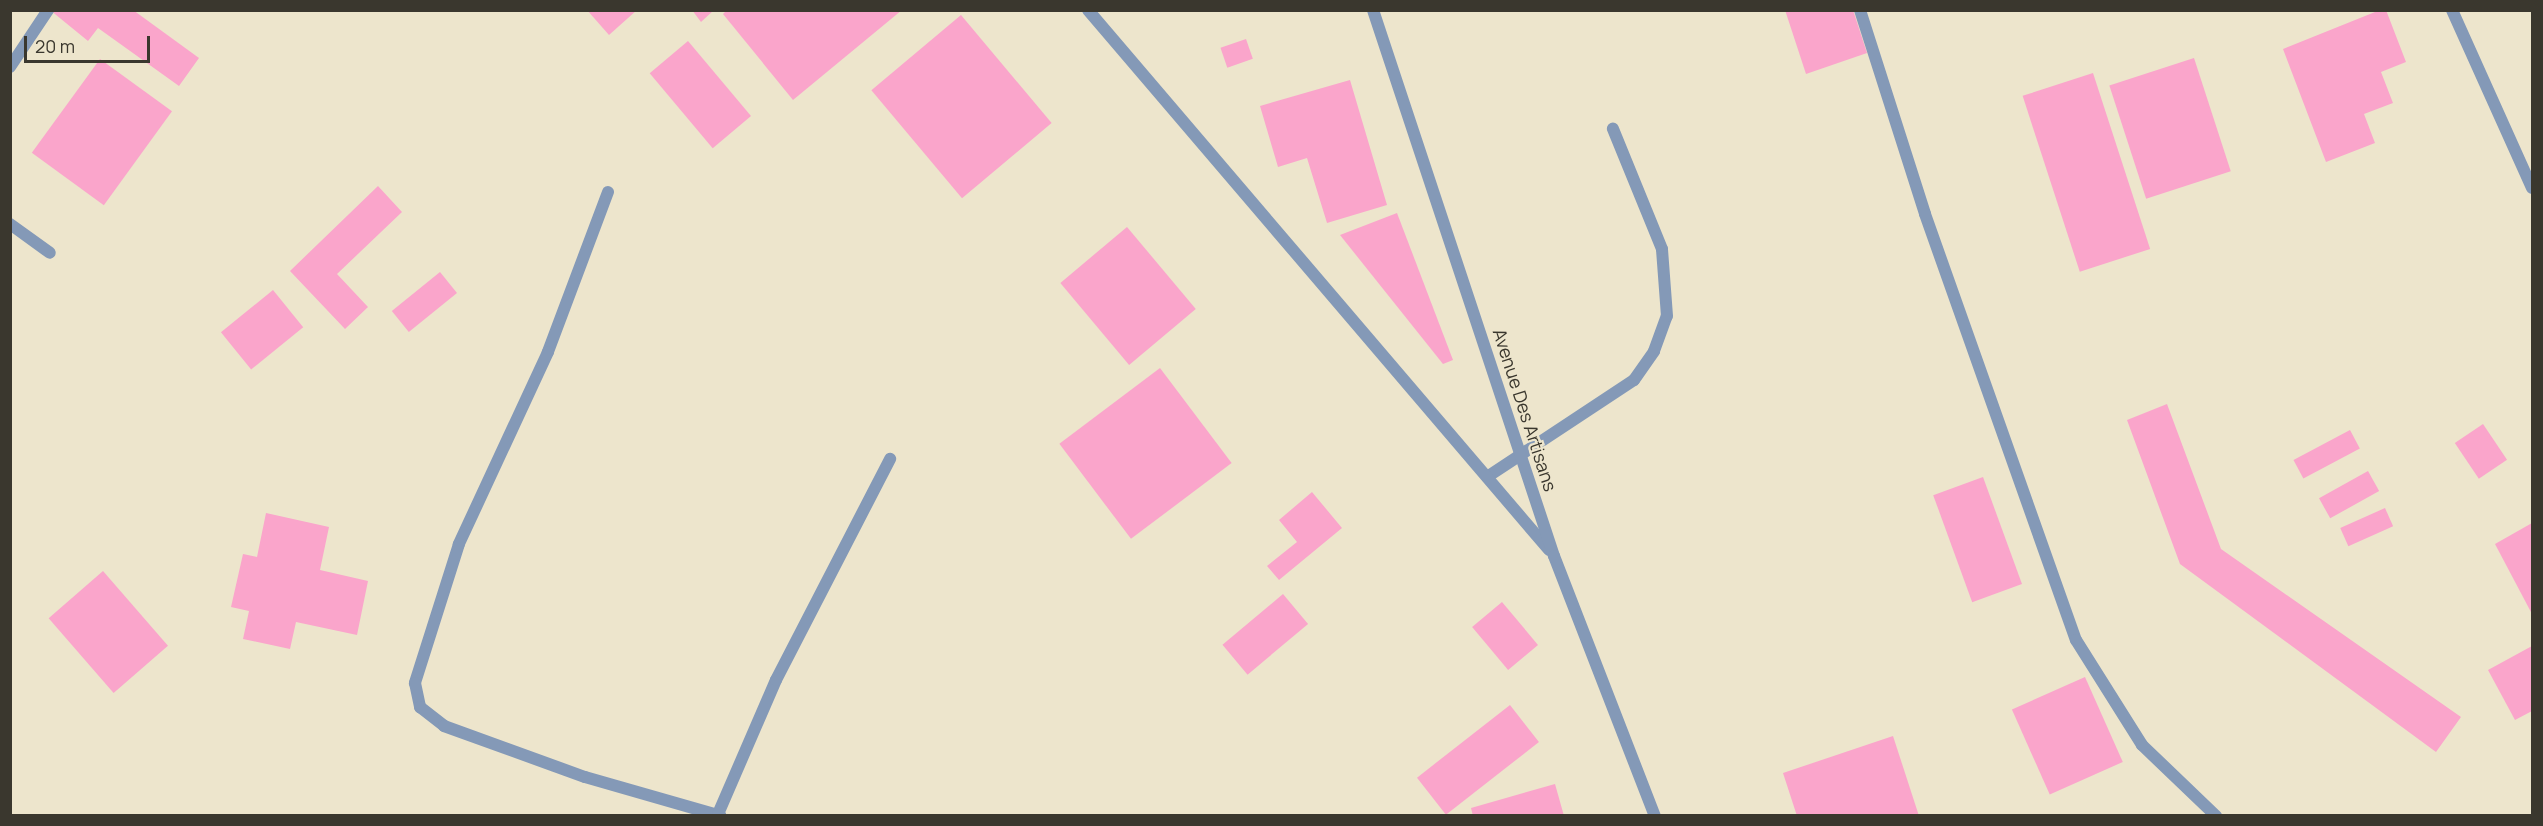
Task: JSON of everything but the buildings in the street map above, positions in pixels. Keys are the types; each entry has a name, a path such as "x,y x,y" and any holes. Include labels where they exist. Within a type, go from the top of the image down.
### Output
{"street":[{"path":"10,67 48,10"},
{"path":"1088,10 1554,556"},
{"name":"Avenue Des Artisans","path":"1373,10 1554,556 1655,816"},
{"path":"1860,10 1932,236 2076,640 2142,745 2216,816"},
{"path":"2452,10 2532,188"},
{"path":"1487,477 1520,451 1634,380 1654,351 1667,316 1662,249 1613,129"},
{"path":"608,192 548,352 459,544 415,683 420,707 444,726 585,777 719,815 776,680 890,459"},
{"path":"10,224 50,253"}]}
